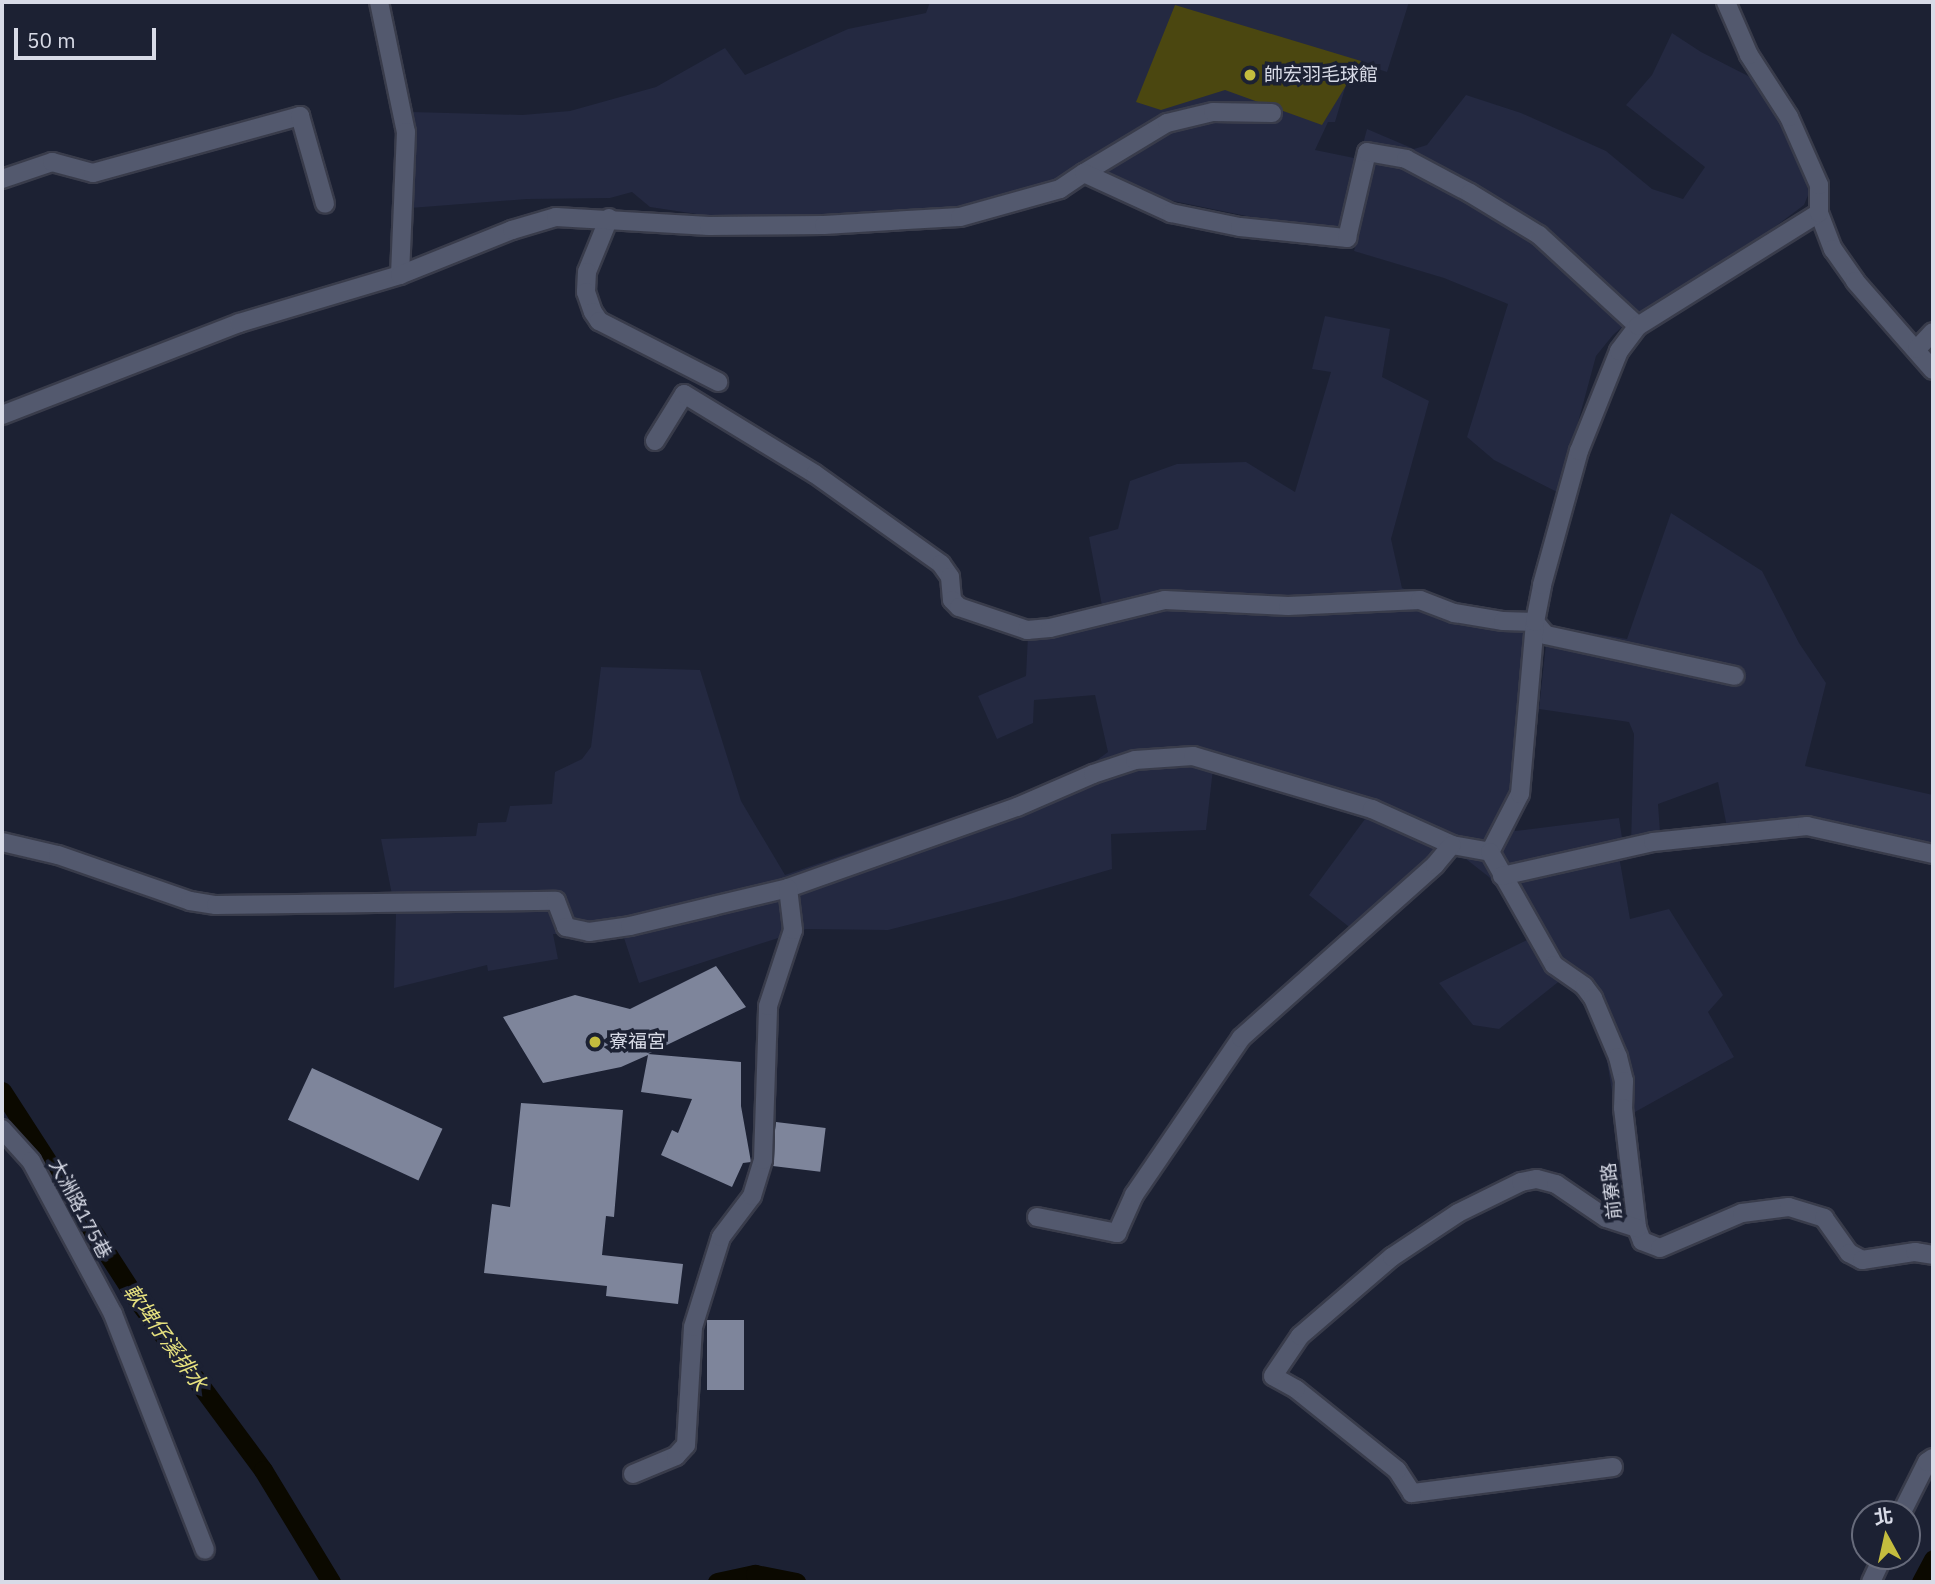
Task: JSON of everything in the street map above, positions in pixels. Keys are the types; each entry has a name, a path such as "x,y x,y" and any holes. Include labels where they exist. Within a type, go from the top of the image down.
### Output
{"street":[{"path":"379,2 406,132 400,275"},
{"path":"1726,2 1749,55 1789,117 1819,186 1819,213 1833,249 1855,281 1933,370"},
{"path":"2,415 239,323 400,275 512,229 555,217 609,218 709,226 824,225 960,217 1060,189 1167,123 1213,112 1272,113"},
{"path":"2,179 52,162 93,173 300,116 325,204"},
{"path":"1084,173 1171,213 1240,227 1347,239 1367,152 1406,159 1470,193 1539,235 1638,326"},
{"path":"2,842 58,855 190,901 216,905 556,901 566,927 589,932 630,926 788,888 1017,807 1135,760 1193,756 1372,808 1452,845 1490,852 1520,794 1535,622 1542,585 1579,450 1619,351 1638,326 1819,213"},
{"path":"609,218 587,272 586,292 599,321 719,382"},
{"path":"1917,349 1933,332"},
{"path":"655,441 684,394 815,474 941,564 950,576 952,600 959,607 1027,630 1050,628 1165,600 1288,606 1420,600 1454,613 1503,621 1535,622 1546,635 1735,676"},
{"path":"1502,876 1653,842 1807,826 1933,854"},
{"path":"1037,1217 1117,1233 1134,1195 1241,1038 1434,865 1452,845"},
{"name":"前寮路","path":"1490,852 1553,964 1584,986 1593,998 1618,1058 1624,1081 1623,1108 1637,1228 1642,1241 1660,1248 1742,1213 1789,1207 1824,1218 1849,1254 1862,1260 1915,1252 1933,1255"},
{"path":"633,1474 676,1456 686,1445 693,1327 721,1237 752,1196 763,1160 768,1006 793,930 788,888"},
{"name":"大洲路175巷","path":"2,1129 30,1161 113,1314 205,1550"},
{"path":"1613,1467 1412,1493 1397,1470 1296,1389 1273,1376 1300,1336 1392,1257 1458,1213 1521,1181 1538,1179 1556,1184 1606,1218 1637,1228"},
{"path":"1908,1500 1927,1462 1933,1458"}],"shaded area":[{"path":"930,2 1409,2 1387,72 1353,61 1335,122 1328,122 1315,150 1359,159 1367,129 1414,149 1427,145 1466,95 1521,113 1606,151 1652,189 1683,199 1705,167 1626,105 1652,75 1672,33 1701,52 1764,84 1793,139 1809,193 1804,205 1721,267 1637,314 1613,335 1596,356 1559,493 1494,460 1467,437 1508,304 1444,278 1354,251 1357,241 1339,235 1095,185 1049,191 1003,207 743,221 650,207 632,192 610,198 527,199 410,208 412,112 522,115 570,111 656,87 725,48 745,75 848,29 926,13"},
{"name":"帥宏羽毛球館","path":"1175,5 1361,61 1322,125 1225,90 1161,110 1136,102"},
{"path":"1325,316 1390,329 1382,377 1429,401 1391,539 1402,588 1496,625 1528,631 1516,766 1510,794 1515,831 1619,818 1624,851 1620,862 1630,919 1669,909 1723,995 1708,1012 1734,1057 1617,1122 1601,1024 1562,979 1499,1029 1473,1025 1439,983 1531,938 1489,877 1466,859 1440,854 1358,934 1309,895 1365,819 1213,769 1206,830 1111,834 1112,869 1013,898 888,930 806,929 639,983 623,935 553,934 558,959 488,971 487,965 394,988 396,915 381,839 476,836 478,823 506,822 510,806 552,804 555,772 582,759 591,747 601,667 700,670 741,801 785,875 1078,774 1108,752 1095,695 1034,700 1033,723 997,739 978,696 1026,676 1028,635 1103,611 1089,537 1118,529 1130,481 1177,464 1246,462 1295,492 1331,372 1312,369"},
{"path":"1671,513 1762,571 1799,643 1826,683 1805,766 1933,795 1933,855 1810,826 1729,837 1718,782 1658,804 1661,846 1631,844 1634,734 1629,722 1539,709 1548,625 1627,639"}],"building":[{"path":"716,966 746,1007 648,1054 741,1062 741,1106 751,1162 743,1163 732,1187 661,1155 672,1130 678,1133 692,1099 641,1092 648,1055 621,1067 543,1083 503,1017 575,995 630,1009"},
{"path":"312,1068 443,1129 418,1181 288,1120"},
{"path":"521,1103 623,1110 614,1217 606,1216 602,1255 683,1264 678,1304 606,1296 607,1286 484,1273 492,1204 510,1207"},
{"path":"776,1122 826,1128 820,1172 771,1166"},
{"path":"707,1320 744,1320 744,1390 707,1390"}],"waterway":[{"name":"軟埤仔溪排水","path":"2,1091 138,1301 263,1470 331,1582"},
{"name":"軟埤仔溪排水","path":"1921,1582 1933,1559"},
{"name":"軟埤仔溪排水","path":"717,1582 755,1574 796,1582"}],"place":[{"name":"帥宏羽毛球館","path":"1250,75"},
{"name":"寮福宮","path":"595,1042"}]}
